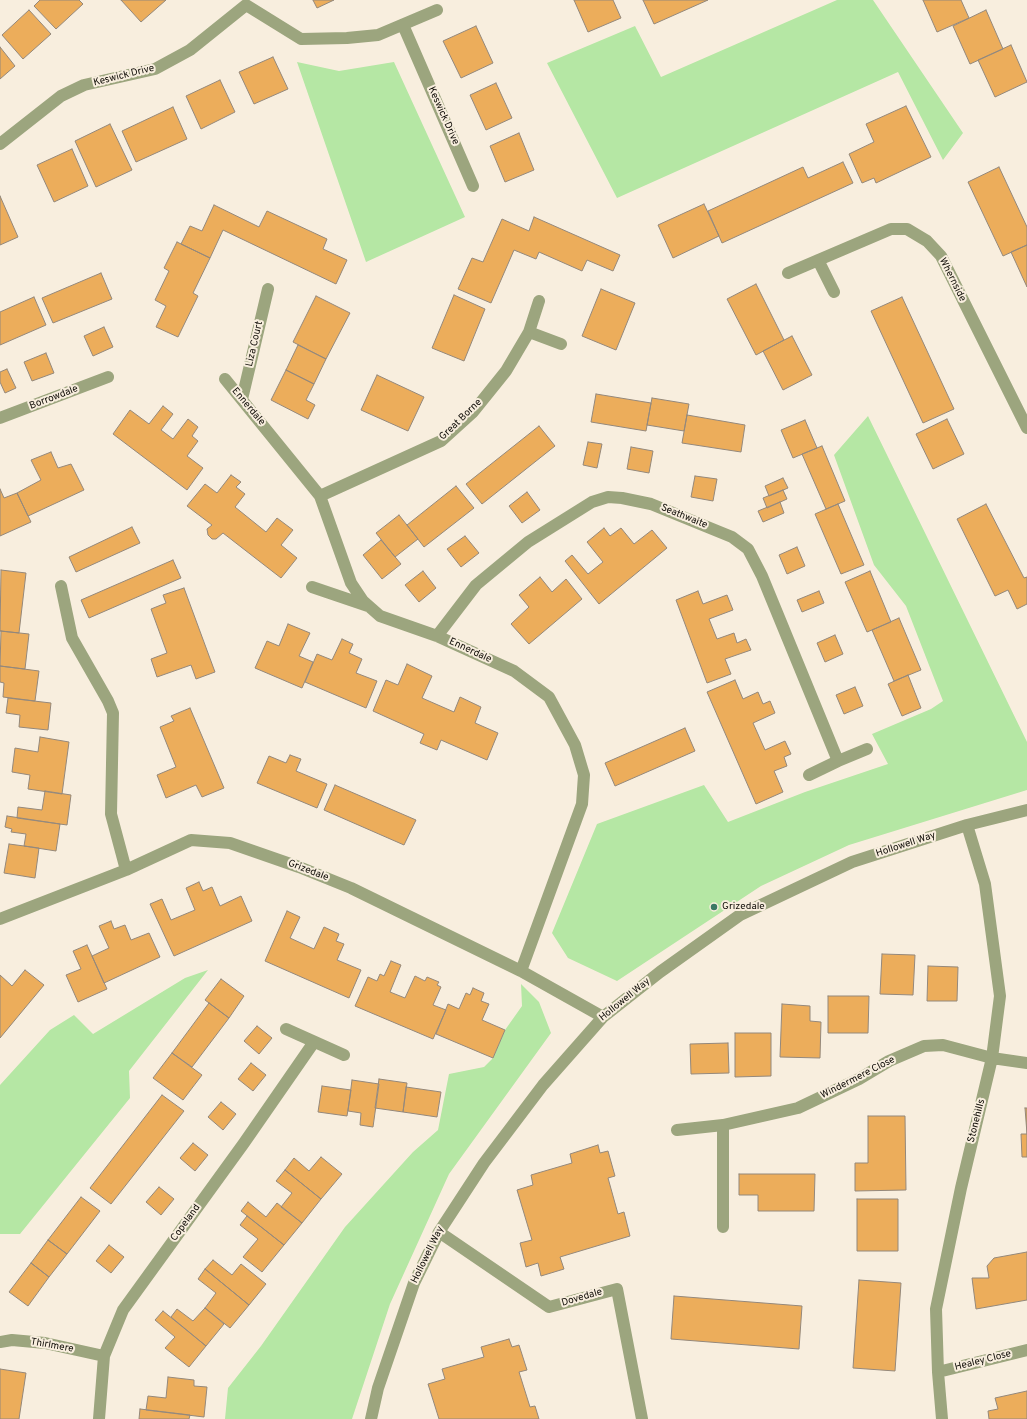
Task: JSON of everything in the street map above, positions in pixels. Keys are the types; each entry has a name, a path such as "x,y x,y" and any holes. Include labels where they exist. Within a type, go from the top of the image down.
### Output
{"street":[{"name":"Keswick Drive","path":"0,144 60,96 84,85 155,69 190,50 244,2 301,38 347,38 378,35 437,10"},
{"name":"Keswick Drive","path":"403,25 474,186"},
{"name":"Whernside","path":"788,273 891,228 907,229 927,241 941,256 1027,428"},
{"path":"818,260 834,292"},
{"name":"Liza Court","path":"242,399 268,289"},
{"name":"Great Borne","path":"320,496 441,441 473,412 506,371 529,332 539,301"},
{"path":"529,332 561,344"},
{"name":"Borrowdale","path":"0,418 108,377"},
{"name":"Ennerdale","path":"225,379 320,496 351,583 363,601 380,616 437,636 514,671 549,697 575,745 584,775 582,804 521,971"},
{"name":"Seathwaite","path":"437,636 476,585 528,542 592,502 608,497 622,498 651,504 732,537 748,549 762,576 838,761"},
{"path":"61,586 72,638 108,701 113,713 111,814 126,870"},
{"path":"312,588 369,606"},
{"path":"809,775 867,749"},
{"name":"Hollowell Way","path":"371,1419 378,1388 414,1283 439,1232 484,1163 543,1085 603,1016 660,972 740,915 852,862 967,825 1027,810"},
{"name":"Stonehills","path":"942,1419 938,1372 936,1309 961,1188 992,1058 1000,996 985,884 967,825"},
{"name":"Grizedale","path":"0,919 126,870 191,840 230,842 351,888 521,971 603,1016"},
{"path":"286,1029 344,1056"},
{"name":"Copeland","path":"100,1419 104,1356 123,1310 244,1143 314,1042"},
{"name":"Windermere Close","path":"676,1130 723,1125 798,1108 859,1079 889,1061 924,1046 943,1046 992,1058 1027,1063"},
{"path":"723,1125 723,1227"},
{"name":"Dovedale","path":"439,1232 549,1307 617,1289 642,1419"},
{"name":"Thirlmere","path":"0,1342 12,1340 45,1343 104,1356"},
{"name":"Healey Close","path":"938,1372 1027,1350"}],"green space":[{"path":"837,0 873,0 963,133 943,160 898,72 617,198 547,63 635,26 661,77"},
{"path":"297,62 339,71 394,62 465,217 366,262"},
{"path":"868,416 1027,742 1027,790 849,845 761,886 617,981 568,958 552,933 597,824 704,785 728,822 805,792 888,764 872,734 931,709 943,701 906,606 874,565 834,455"},
{"path":"208,970 129,1071 130,1098 20,1234 0,1234 0,1085 50,1030 74,1015 93,1034 185,978"},
{"path":"521,984 539,1002 551,1033 449,1174 390,1304 352,1419 225,1419 228,1388 261,1346 345,1227 413,1152 438,1130 449,1074 484,1067 493,1058 505,1030 522,1006"}],"building":[{"path":"40,0 79,0 83,4 56,29 34,6"},
{"path":"121,0 166,0 141,22"},
{"path":"313,0 334,0 317,8"},
{"path":"574,0 613,0 621,18 588,32"},
{"path":"643,0 708,0 654,24"},
{"path":"923,0 961,0 969,18 937,32"},
{"path":"29,10 51,34 23,59 2,35"},
{"path":"986,10 1003,49 970,64 953,26"},
{"path":"476,26 493,63 461,78 443,41"},
{"path":"1011,45 1027,82 995,97 978,60"},
{"path":"0,47 15,66 0,79"},
{"path":"273,57 288,89 254,104 239,72"},
{"path":"220,80 235,112 201,129 186,96"},
{"path":"496,83 512,118 486,130 470,95"},
{"path":"906,106 931,157 876,183 874,178 862,183 849,154 874,142 866,124"},
{"path":"173,107 187,139 136,162 122,131"},
{"path":"110,124 132,170 96,187 75,141"},
{"path":"519,133 534,170 505,182 490,146"},
{"path":"72,149 88,186 54,202 37,165"},
{"path":"843,162 853,183 722,243 708,211 803,167 808,178"},
{"path":"999,167 1027,227 1027,245 1003,256 968,182"},
{"path":"0,196 18,237 0,245"},
{"path":"704,204 719,236 673,258 658,225"},
{"path":"214,205 259,227 267,211 327,239 323,249 347,260 336,284 223,230 210,258 181,244 190,226 202,231"},
{"path":"534,217 620,255 613,271 587,260 582,271 539,252 536,259 514,250 491,303 458,289 472,258 483,262 502,219 529,231"},
{"path":"177,242 210,258 193,293 198,296 178,337 156,327 166,306 155,300 169,271 164,268"},
{"path":"1027,245 1027,287 1011,252"},
{"path":"101,273 112,299 53,323 42,298"},
{"path":"756,284 784,340 756,355 727,299"},
{"path":"601,289 635,303 616,350 582,336"},
{"path":"454,295 485,309 464,361 432,348"},
{"path":"316,296 350,313 326,359 293,342"},
{"path":"34,297 46,325 0,345 0,312"},
{"path":"902,297 954,409 923,423 871,311"},
{"path":"104,327 113,347 93,356 84,336"},
{"path":"792,336 812,375 783,390 763,351"},
{"path":"298,345 326,359 314,384 286,370"},
{"path":"46,353 54,373 32,381 24,362"},
{"path":"7,369 16,388 5,393 0,382 0,372"},
{"path":"286,370 314,384 306,400 315,405 308,419 271,400"},
{"path":"377,375 424,397 408,431 361,410"},
{"path":"596,394 651,403 646,431 591,422"},
{"path":"652,398 689,404 684,431 647,425"},
{"path":"163,406 173,414 161,430 173,439 188,419 198,427 192,436 198,441 187,456 203,468 187,490 113,434 130,410 149,424"},
{"path":"687,415 745,425 741,452 682,443"},
{"path":"947,419 964,454 933,469 916,434"},
{"path":"805,420 817,448 793,458 781,430"},
{"path":"539,426 555,446 482,504 466,484"},
{"path":"588,442 602,444 597,468 583,465"},
{"path":"822,446 845,501 826,509 802,454"},
{"path":"631,447 653,451 649,473 627,469"},
{"path":"51,452 58,468 71,464 84,490 28,516 17,493 41,480 31,460"},
{"path":"231,475 241,482 236,487 245,494 235,507 266,532 277,518 293,530 281,545 297,558 281,578 223,533 216,539 212,539 208,535 207,529 212,525 187,506 205,484 217,493"},
{"path":"695,476 717,479 713,501 691,497"},
{"path":"783,478 788,488 769,496 765,486"},
{"path":"456,486 474,508 424,547 407,525"},
{"path":"0,489 4,498 17,493 31,522 0,536"},
{"path":"783,490 787,499 767,508 763,498"},
{"path":"527,492 540,510 522,523 509,506"},
{"path":"780,502 784,513 763,522 758,511"},
{"path":"838,504 864,565 841,574 815,514"},
{"path":"986,504 1024,578 1027,577 1027,604 1017,609 1008,590 995,596 957,519"},
{"path":"399,515 418,539 395,557 376,533"},
{"path":"132,527 140,543 76,572 69,557"},
{"path":"604,528 610,536 621,528 634,544 652,530 667,548 599,604 565,561 572,555 588,574 603,562 587,542"},
{"path":"465,536 479,553 461,567 447,549"},
{"path":"381,540 401,564 382,579 363,555"},
{"path":"797,547 805,566 787,574 779,555"},
{"path":"173,560 181,578 89,618 81,600"},
{"path":"1,570 26,573 19,633 0,631"},
{"path":"423,571 436,588 419,602 405,585"},
{"path":"870,571 891,622 867,632 845,582"},
{"path":"540,577 552,592 566,579 582,599 529,644 511,624 529,607 519,595"},
{"path":"184,588 215,672 196,679 191,665 157,677 151,659 167,653 151,609 166,603 163,595"},
{"path":"698,591 703,604 727,595 733,610 709,619 717,639 734,633 737,643 746,639 751,650 725,659 731,674 707,683 676,600"},
{"path":"819,591 824,603 802,612 797,600"},
{"path":"899,618 921,670 894,681 872,630"},
{"path":"288,624 310,633 299,656 313,662 302,688 255,668 267,641 279,646"},
{"path":"1,631 29,634 25,669 0,666"},
{"path":"835,635 843,654 825,662 817,643"},
{"path":"342,639 353,644 349,653 362,659 356,673 377,681 366,708 305,682 317,654 332,660"},
{"path":"407,664 432,676 422,698 454,712 460,697 481,707 475,723 498,733 487,760 441,740 437,750 420,743 424,734 373,711 386,680 398,685"},
{"path":"0,666 39,671 35,701 3,697 4,683 0,682"},
{"path":"908,675 921,708 902,716 888,684"},
{"path":"735,680 743,699 758,692 763,704 770,701 775,713 753,723 765,750 785,741 791,754 784,757 787,766 774,771 783,792 756,804 707,692"},
{"path":"855,687 863,706 844,714 836,695"},
{"path":"8,698 51,703 48,730 19,727 20,715 6,713"},
{"path":"190,708 224,788 202,797 196,785 166,798 157,775 176,767 160,727 174,721 171,716"},
{"path":"685,728 695,751 615,786 605,763"},
{"path":"40,737 69,742 62,794 28,789 30,775 12,772 15,748 38,752"},
{"path":"290,755 301,759 296,771 327,784 317,808 257,783 269,756 286,763"},
{"path":"335,785 416,820 404,845 324,810"},
{"path":"45,791 71,795 67,825 17,818 18,807 42,810"},
{"path":"7,816 60,824 56,851 24,846 26,834 11,832 12,829 5,827"},
{"path":"9,844 39,848 35,878 4,873"},
{"path":"199,882 203,891 212,887 220,906 241,896 252,921 174,956 150,904 162,899 171,920 195,910 186,888"},
{"path":"287,911 300,917 290,938 314,949 324,927 339,934 336,941 344,944 337,960 361,970 349,998 265,961"},
{"path":"111,921 114,929 125,925 131,940 149,933 160,957 104,983 92,956 109,948 99,926"},
{"path":"87,945 107,989 78,1002 66,975 81,969 73,951"},
{"path":"882,954 915,955 913,995 880,994"},
{"path":"391,961 401,965 390,992 405,998 415,976 425,981 427,977 439,982 437,985 441,987 433,1005 446,1010 433,1039 355,1006 368,977 377,981 380,974 384,976"},
{"path":"928,966 958,967 957,1001 927,1001"},
{"path":"25,970 44,985 0,1038 0,975 12,986"},
{"path":"221,979 244,996 229,1018 205,1000"},
{"path":"473,988 484,993 481,1001 489,1004 482,1020 505,1030 493,1058 436,1034 448,1004 459,1009 466,993 470,995"},
{"path":"828,996 869,996 868,1033 828,1033"},
{"path":"209,1003 229,1018 192,1067 172,1053"},
{"path":"782,1004 810,1006 810,1021 821,1022 820,1058 780,1057"},
{"path":"257,1026 272,1038 259,1054 244,1041"},
{"path":"735,1033 771,1033 771,1076 735,1077"},
{"path":"728,1043 729,1073 691,1074 690,1044"},
{"path":"172,1053 202,1075 183,1100 153,1078"},
{"path":"251,1063 266,1075 253,1091 238,1079"},
{"path":"379,1079 407,1083 403,1112 375,1108"},
{"path":"352,1080 379,1084 373,1127 360,1125 361,1113 348,1111"},
{"path":"322,1086 351,1090 347,1116 318,1112"},
{"path":"406,1087 441,1092 437,1117 403,1112"},
{"path":"162,1095 184,1111 111,1204 90,1188"},
{"path":"221,1102 236,1114 223,1130 208,1117"},
{"path":"1025,1108 1027,1108 1027,1134"},
{"path":"868,1116 905,1116 906,1190 855,1191 855,1163 868,1163"},
{"path":"1021,1134 1027,1134 1027,1157 1022,1157"},
{"path":"193,1143 208,1155 195,1171 180,1158"},
{"path":"598,1145 600,1153 608,1151 615,1176 608,1178 618,1214 624,1212 630,1236 560,1257 564,1269 541,1276 538,1263 526,1267 520,1243 532,1240 517,1190 533,1185 531,1175 572,1163 570,1154"},
{"path":"321,1157 342,1174 321,1199 285,1170 294,1158 309,1171"},
{"path":"285,1170 321,1199 302,1223 281,1207 292,1193 276,1181"},
{"path":"739,1174 815,1174 814,1211 758,1211 758,1195 739,1195"},
{"path":"159,1187 174,1199 161,1215 146,1202"},
{"path":"81,1197 100,1211 67,1254 48,1240"},
{"path":"857,1199 898,1199 898,1251 857,1251"},
{"path":"248,1202 266,1217 277,1203 302,1223 284,1245 241,1211"},
{"path":"247,1216 284,1245 262,1272 243,1257 258,1239 240,1225"},
{"path":"48,1240 67,1254 49,1277 31,1263"},
{"path":"109,1245 124,1257 111,1273 96,1261"},
{"path":"1027,1252 1027,1300 976,1309 972,1278 989,1278 987,1266 994,1258"},
{"path":"213,1260 232,1275 241,1264 266,1284 249,1305 205,1269"},
{"path":"31,1263 49,1277 28,1306 9,1292"},
{"path":"205,1269 249,1305 230,1328 205,1308 216,1293 198,1279"},
{"path":"859,1280 901,1283 895,1371 853,1368"},
{"path":"674,1296 802,1306 799,1349 671,1339"},
{"path":"205,1308 224,1324 206,1346 171,1317 177,1309 193,1321"},
{"path":"163,1311 206,1346 189,1367 165,1348 175,1337 155,1320"},
{"path":"509,1339 512,1347 519,1345 527,1370 519,1372 530,1407 535,1406 539,1419 439,1419 428,1384 445,1379 442,1369 484,1357 481,1347"},
{"path":"0,1369 26,1373 19,1419 0,1419"},
{"path":"168,1377 194,1380 194,1386 207,1387 204,1417 146,1410 148,1396 166,1398"},
{"path":"1027,1391 1027,1419 989,1419 988,1411 998,1409 995,1398"},
{"path":"140,1409 190,1415 189,1419 139,1419"}],"place":[{"name":"Grizedale","path":"714,907"}]}
